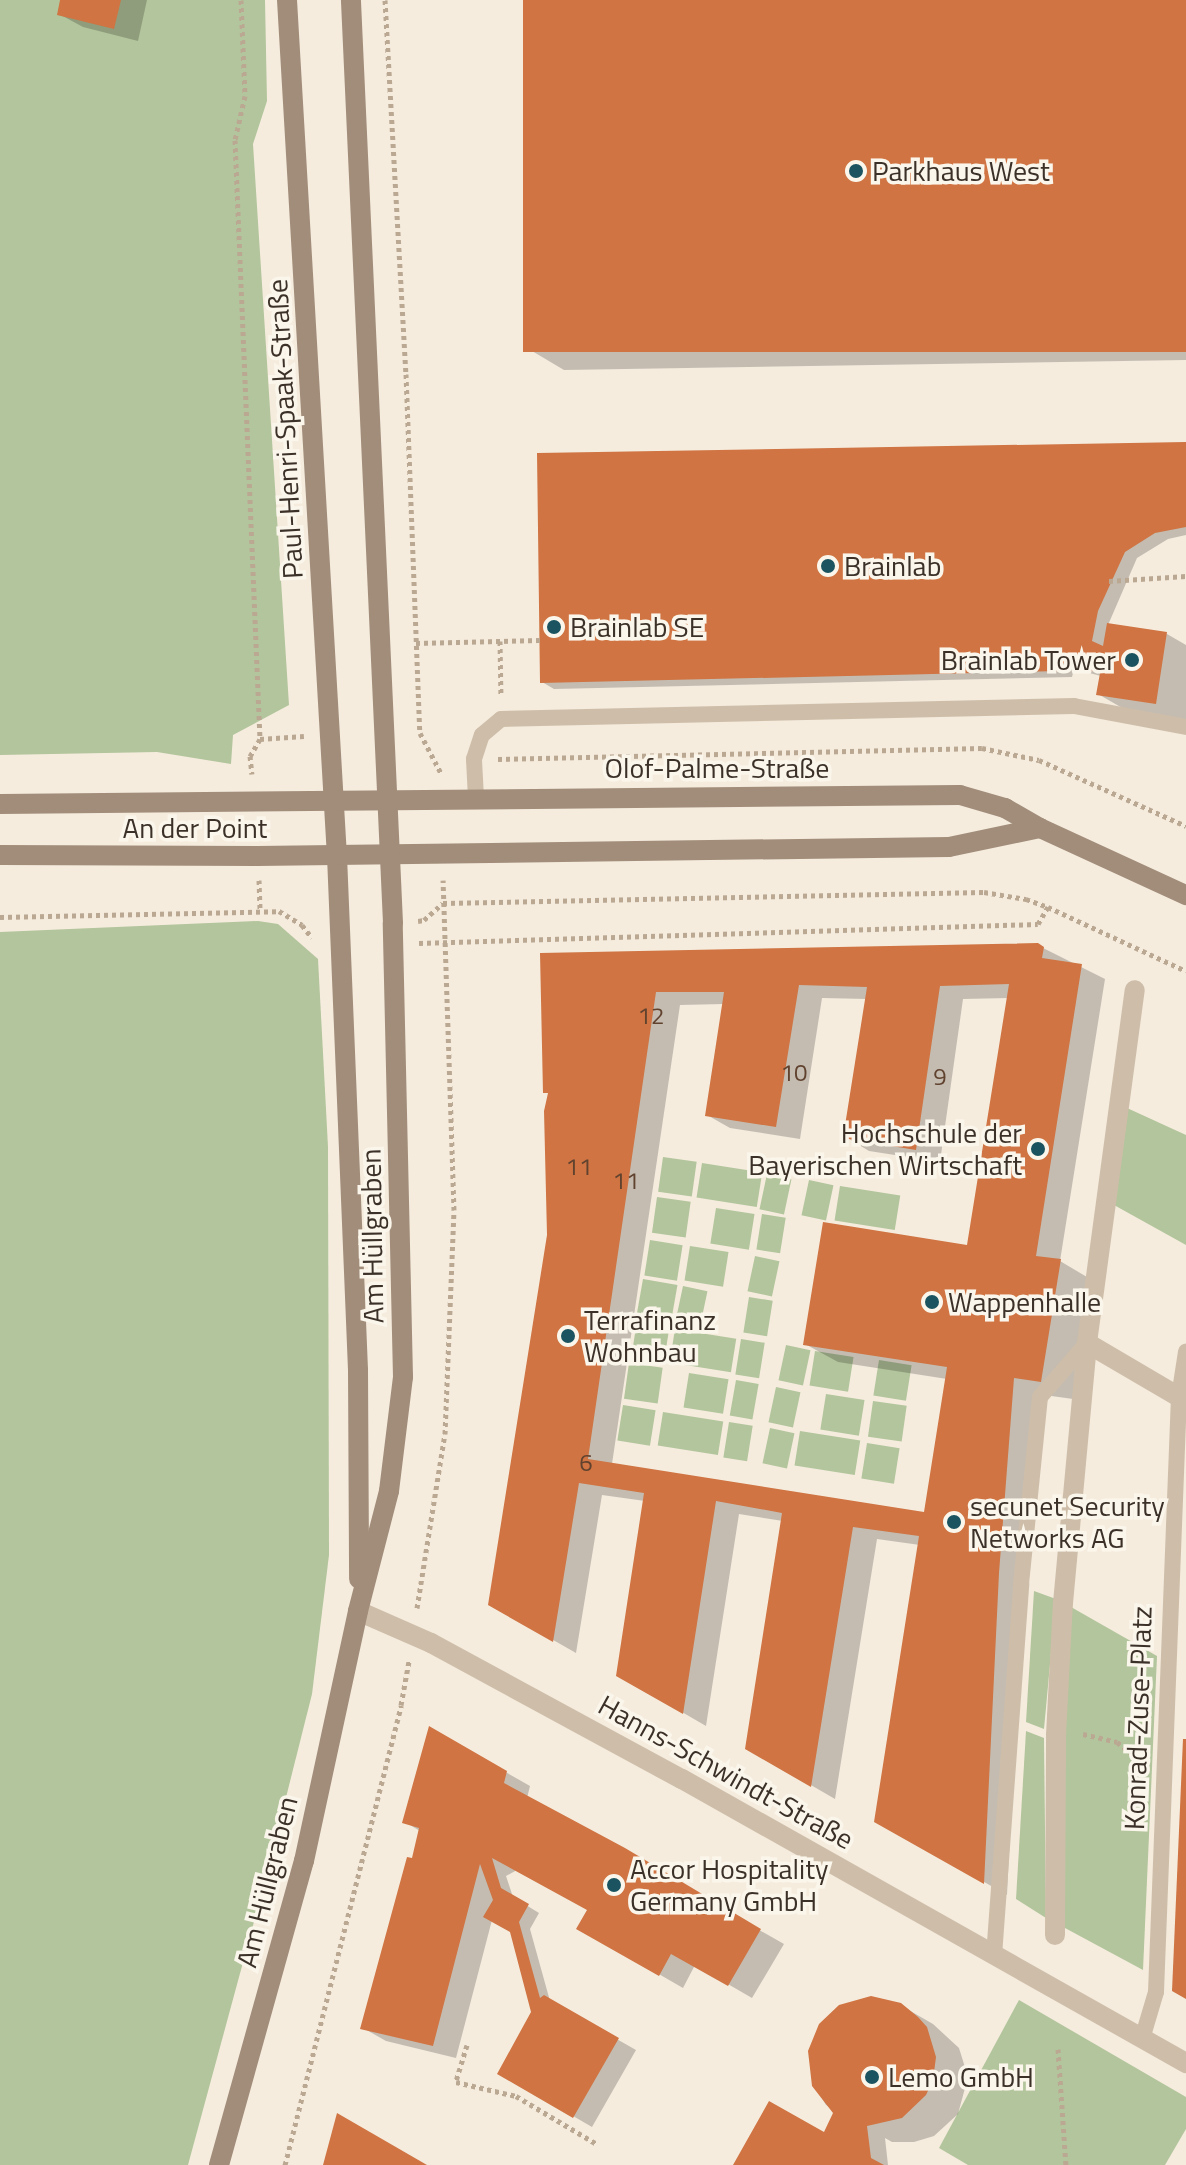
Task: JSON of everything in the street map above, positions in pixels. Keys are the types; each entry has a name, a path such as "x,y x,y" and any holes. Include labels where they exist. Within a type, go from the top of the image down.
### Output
{"main road":[{"name":"Paul-Henri-Spaak-Straße","path":"287,0 337,856"},
{"path":"351,0 390,855 949,847 1040,828"},
{"name":"Olof-Palme-Straße","path":"388,799 960,795 1005,808 1040,828 1186,895"},
{"name":"An der Point","path":"0,804 388,799"},
{"name":"An der Point","path":"0,855 390,855"},
{"name":"Am Hüllgraben","path":"219,2165 304,1861 358,1611 389,1491 403,1377 390,855"},
{"name":"Am Hüllgraben","path":"337,856 358,1370 358,1611"}],"street":[{"path":"1055,1935 1056,1735 1063,1603 1087,1343 1135,990"},
{"path":"1087,1343 1183,1399"},
{"name":"Hanns-Schwindt-Straße","path":"358,1611 431,1643 654,1763 1186,2063"}],"lane":[{"path":"476,798 474,759 482,735 501,719 1074,706 1186,727"},
{"path":"994,1956 1021,1584 1040,1397 1087,1343"},
{"name":"Konrad-Zuse-Platz","path":"1142,2039 1156,1992 1163,1777 1186,1352"}],"path":[{"path":"241,0 245,96 235,140 260,739 250,756 255,800"},
{"path":"385,0 420,733 437,760 982,748 1039,760 1186,826"},
{"path":"1109,581 1186,576"},
{"path":"416,643 540,640"},
{"path":"257,856 260,911"},
{"path":"393,933 424,920 443,903 984,892 1026,899 1048,907 1186,971"},
{"path":"393,933 1038,924 1048,907"},
{"path":"0,917 279,911 302,925 340,935"},
{"path":"302,925 316,944 340,935"},
{"path":"1056,1735 1078,1733 1117,1742 1163,1777"},
{"path":"467,2045 456,2082 516,2096 597,2144"},
{"path":"1058,2049 1066,2165"}],"green space":[{"path":"0,0 265,0 267,101 253,144 289,705 233,735 231,764 157,752 0,755"},
{"path":"258,921 278,924 318,959 328,1147 329,1555 312,1694 188,2165 0,2165 0,932"},
{"path":"1127,1108 1186,1135 1186,1245 1114,1205"},
{"path":"663,1157 697,1162 692,1196 658,1192"},
{"path":"702,1163 762,1173 757,1207 697,1198"},
{"path":"767,1174 791,1179 784,1214 760,1209"},
{"path":"809,1180 833,1185 826,1220 802,1215"},
{"path":"840,1186 900,1196 895,1230 835,1221"},
{"path":"657,1197 691,1202 686,1237 652,1233"},
{"path":"716,1208 755,1214 749,1250 710,1244"},
{"path":"762,1214 786,1218 780,1253 756,1250"},
{"path":"650,1240 683,1245 677,1281 644,1276"},
{"path":"690,1246 729,1252 723,1287 685,1281"},
{"path":"755,1256 779,1261 772,1296 748,1291"},
{"path":"643,1279 677,1285 671,1321 637,1314"},
{"path":"683,1286 707,1291 700,1326 676,1321"},
{"path":"749,1297 773,1301 767,1336 743,1333"},
{"path":"637,1321 670,1326 664,1362 631,1357"},
{"path":"675,1329 736,1339 731,1372 670,1363"},
{"path":"741,1339 765,1343 759,1378 735,1375"},
{"path":"786,1345 810,1350 803,1385 779,1380"},
{"path":"815,1351 854,1357 848,1392 810,1386"},
{"path":"879,1360 912,1365 906,1401 873,1396"},
{"path":"629,1363 663,1368 658,1403 624,1399"},
{"path":"689,1373 729,1379 723,1414 684,1408"},
{"path":"736,1380 759,1384 752,1419 730,1415"},
{"path":"776,1387 800,1392 793,1427 769,1422"},
{"path":"826,1394 865,1400 859,1436 820,1430"},
{"path":"873,1401 907,1406 902,1441 868,1437"},
{"path":"623,1405 656,1410 650,1446 617,1441"},
{"path":"663,1412 723,1422 718,1455 658,1446"},
{"path":"729,1422 753,1426 747,1461 723,1458"},
{"path":"770,1428 794,1433 787,1468 763,1463"},
{"path":"800,1431 860,1441 855,1475 795,1466"},
{"path":"867,1443 900,1448 894,1484 861,1479"},
{"path":"1034,1591 1056,1599 1044,1729 1026,1722"},
{"path":"1071,1607 1157,1656 1143,1970 1065,1928 1063,1763"},
{"path":"1026,1731 1044,1738 1046,1918 1016,1899"},
{"path":"1019,2000 1186,2097 1186,2129 1165,2165 968,2165 939,2148"}],"building":[{"path":"60,0 121,0 114,29 57,15"},
{"name":"Parkhaus West","path":"523,0 1186,0 1186,352 523,352"},
{"name":"Brainlab","path":"1186,442 1186,527 1155,533 1125,552 1098,611 1092,641 1103,646 1107,623 1167,632 1156,704 1096,695 1100,673 1062,663 1060,671 540,683 537,453"},
{"path":"1038,943 1044,947 1042,958 1082,964 1036,1256 1061,1259 1041,1382 1014,1378 999,1573 984,1884 874,1822 919,1536 853,1527 811,1787 745,1749 782,1513 716,1501 683,1714 616,1676 644,1493 579,1483 553,1642 488,1605 547,1235 544,1111 548,1093 543,1093 540,953","holes":["1009,984 967,1245 823,1222 803,1345 947,1367 924,1512 588,1459 656,992 724,992 705,1116 776,1127 799,985 867,987 843,1138 916,1150 940,986"]},
{"name":"Accor Hospitality Germany GmbH","path":"429,1726 507,1771 504,1783 625,1848 761,1929 728,1986 671,1954 659,1976 576,1929 587,1910 492,1858 501,1888 529,1904 519,1922 540,1998 544,1995 619,2038 573,2118 497,2074 531,2012 510,1932 483,1917 493,1900 480,1864 433,2046 360,2029 407,1857 412,1858 419,1828 402,1823"},
{"path":"1183,1739 1186,1739 1186,1999 1172,1991"},
{"path":"871,1996 901,2003 918,2017 927,2027 936,2057 933,2080 926,2095 902,2118 867,2126 871,2158 884,2165 733,2165 769,2101 824,2132 833,2113 812,2086 808,2051 819,2024 839,2005"},
{"path":"337,2113 427,2165 323,2165"}],"place":[{"name":"Parkhaus West","path":"856,171"},
{"name":"Brainlab","path":"828,566"},
{"name":"Brainlab SE","path":"554,627"},
{"name":"Brainlab Tower","path":"1132,660"},
{"name":"Hochschule der Bayerischen Wirtschaft","path":"1038,1149"},
{"name":"Wappenhalle","path":"932,1302"},
{"name":"Terrafinanz Wohnbau","path":"568,1336"},
{"name":"secunet Security Networks AG","path":"954,1522"},
{"name":"Accor Hospitality Germany GmbH","path":"614,1885"},
{"name":"Lemo GmbH","path":"872,2077"}]}
